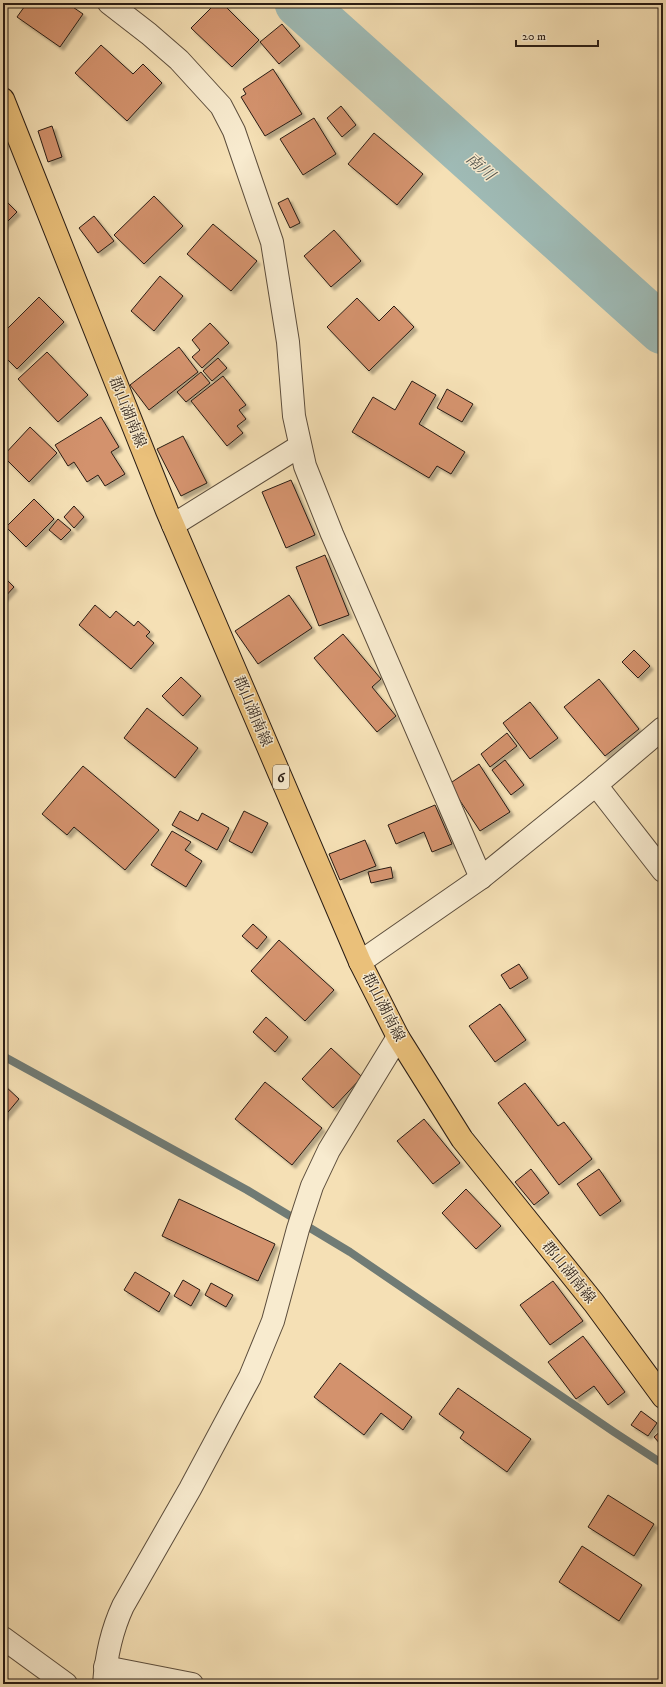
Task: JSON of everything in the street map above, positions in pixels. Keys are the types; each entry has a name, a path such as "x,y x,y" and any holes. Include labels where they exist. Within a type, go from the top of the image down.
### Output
{"main road":[{"name":"郡山湖南線","path":"3,99 173,525 360,962 398,1037 462,1139 594,1303 663,1397"}],"street":[{"path":"109,3 149,34 179,60 221,106 234,131 272,242 288,342 294,416 305,466 332,534 480,878"},
{"path":"173,525 300,446"},
{"path":"360,962 480,878 596,785 663,728"},
{"path":"596,785 663,871"},
{"path":"192,1684 105,1675 114,1625 123,1606 190,1489 250,1376 273,1321 298,1229 312,1186 330,1150 398,1037"},
{"path":"3,1638 66,1684"}],"building":[{"path":"27,3 67,3 83,14 60,47 17,17"},
{"path":"216,3 222,3 259,40 232,67 191,28"},
{"path":"282,24 300,46 279,64 260,42"},
{"path":"101,45 133,74 143,64 162,83 127,121 75,73"},
{"path":"273,69 302,114 265,136 241,97 246,94 243,89"},
{"path":"341,106 356,125 342,137 327,118"},
{"path":"314,118 336,154 303,175 280,139"},
{"path":"52,126 62,157 48,162 38,131"},
{"path":"374,133 423,174 397,205 348,164"},
{"path":"154,196 183,226 144,264 114,235"},
{"path":"3,198 17,212 3,226"},
{"path":"288,198 300,223 290,228 278,203"},
{"path":"94,216 114,241 98,253 79,228"},
{"path":"213,224 257,261 231,291 187,254"},
{"path":"334,230 361,261 331,287 304,256"},
{"path":"160,276 183,296 154,331 131,311"},
{"path":"39,297 64,322 17,369 3,355 3,333"},
{"path":"357,298 379,321 394,306 414,327 369,371 327,327"},
{"path":"210,323 229,343 202,368 192,357 200,350 192,340"},
{"path":"179,347 198,372 149,410 130,385"},
{"path":"47,352 88,395 58,422 18,379"},
{"path":"218,358 227,368 212,381 203,371"},
{"path":"201,372 210,383 186,402 177,392"},
{"path":"223,376 246,405 239,410 246,419 237,426 243,433 227,446 191,401"},
{"path":"412,381 436,395 419,424 465,452 451,474 437,466 429,478 352,432 373,397 395,410"},
{"path":"447,389 473,404 462,422 437,408"},
{"path":"101,417 119,447 111,452 125,474 105,486 98,475 87,482 74,462 68,466 55,445"},
{"path":"30,427 57,453 29,482 3,456"},
{"path":"183,436 207,483 181,496 157,449"},
{"path":"291,480 315,535 286,548 262,492"},
{"path":"34,499 54,519 26,547 6,527"},
{"path":"74,506 84,517 74,528 64,517"},
{"path":"58,519 71,530 61,540 49,530"},
{"path":"325,555 349,615 319,626 296,567"},
{"path":"4,577 14,587 3,599 3,579"},
{"path":"289,595 312,628 258,664 235,631"},
{"path":"95,605 110,618 116,611 134,626 138,621 150,632 146,636 154,643 131,669 79,625"},
{"path":"343,634 381,679 372,687 396,716 377,732 314,658"},
{"path":"634,650 650,666 638,678 622,662"},
{"path":"181,677 201,696 183,716 162,696"},
{"path":"599,679 639,729 605,756 564,707"},
{"path":"530,702 558,738 530,759 503,723"},
{"path":"147,708 198,748 175,778 124,738"},
{"path":"507,733 517,746 490,767 481,754"},
{"path":"505,760 524,785 511,795 492,770"},
{"path":"479,764 510,812 480,831 449,784"},
{"path":"83,766 159,830 125,870 74,827 67,835 42,814"},
{"path":"435,805 452,844 432,852 424,832 396,844 388,825"},
{"path":"180,811 198,821 202,813 229,828 217,850 172,825"},
{"path":"244,811 268,823 252,853 229,841"},
{"path":"172,831 191,842 185,850 202,861 186,887 151,865"},
{"path":"365,840 376,866 340,880 329,854"},
{"path":"391,867 393,878 371,883 368,872"},
{"path":"253,924 267,937 257,949 242,936"},
{"path":"279,940 334,990 305,1021 251,971"},
{"path":"519,964 528,978 510,989 501,975"},
{"path":"500,1004 526,1040 495,1062 469,1026"},
{"path":"266,1017 288,1037 275,1052 253,1032"},
{"path":"331,1048 362,1077 333,1108 302,1079"},
{"path":"265,1082 322,1128 292,1165 235,1119"},
{"path":"525,1083 558,1126 564,1122 592,1159 559,1185 498,1103"},
{"path":"4,1085 19,1099 3,1118 3,1086"},
{"path":"424,1119 460,1163 433,1184 397,1141"},
{"path":"531,1169 549,1193 534,1205 515,1182"},
{"path":"599,1169 621,1201 600,1216 577,1184"},
{"path":"466,1189 501,1226 476,1249 442,1213"},
{"path":"179,1199 275,1244 258,1281 162,1236"},
{"path":"135,1272 170,1293 159,1312 124,1290"},
{"path":"183,1280 200,1290 191,1306 174,1296"},
{"path":"553,1281 583,1321 550,1345 520,1305"},
{"path":"211,1283 233,1295 226,1307 205,1295"},
{"path":"583,1336 625,1392 608,1405 594,1386 576,1399 548,1362"},
{"path":"340,1363 412,1417 403,1430 381,1413 364,1435 314,1397"},
{"path":"458,1388 531,1439 507,1472 460,1438 464,1432 439,1414"},
{"path":"641,1411 657,1423 648,1436 631,1425"},
{"path":"663,1429 663,1445 662,1446 654,1437"},
{"path":"608,1495 654,1524 634,1556 588,1527"},
{"path":"582,1546 642,1585 619,1621 559,1582"}],"waterway":[{"name":"南川","path":"299,3 663,330"},
{"path":"3,1056 247,1190 350,1252 663,1464"}]}
